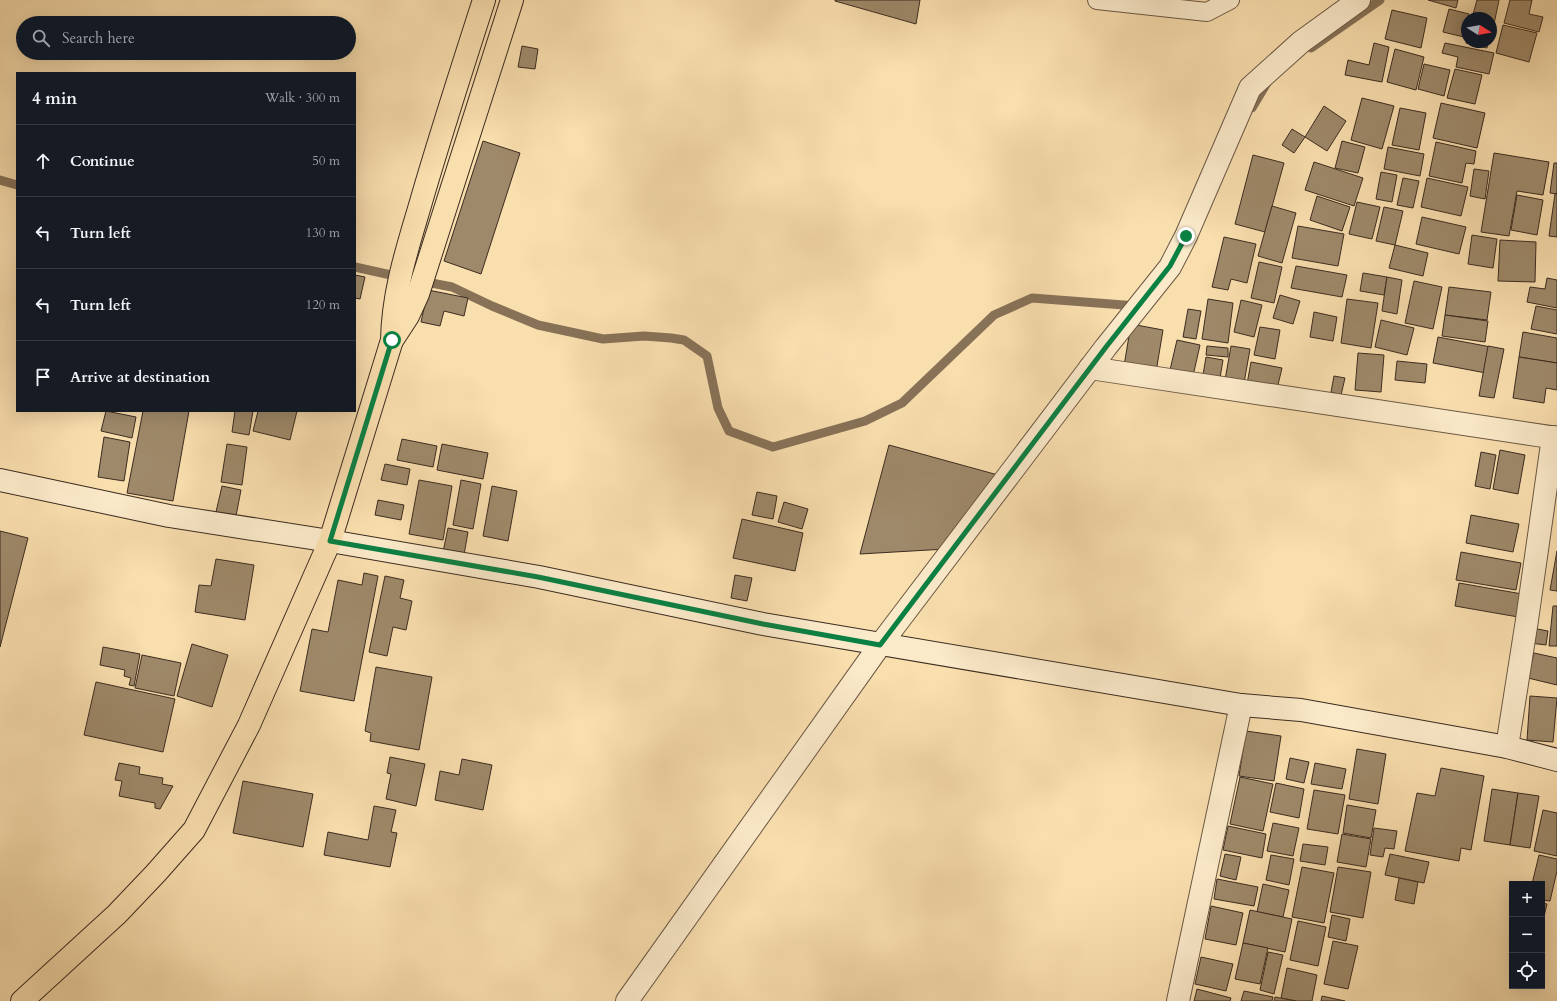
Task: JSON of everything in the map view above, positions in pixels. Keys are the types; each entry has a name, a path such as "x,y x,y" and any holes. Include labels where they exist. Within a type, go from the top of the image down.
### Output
{"main road":[{"path":"22,1001 117,914 194,830 249,726 330,541 392,340 396,296 405,258 441,133 484,0"},
{"path":"392,340 408,316 418,294 512,0"}],"street":[{"path":"627,1001 880,645 1090,368 1170,266 1186,236 1250,88 1301,42 1359,0"},
{"path":"1090,368 1555,437 1507,747"},
{"path":"0,480 169,516 330,541 538,577 763,624 1242,705 1300,710 1507,747 1557,760"},
{"path":"1178,1001 1242,705"}],"lane":[{"path":"1097,0 1207,12 1230,0"}],"building":[{"path":"835,0 920,0 916,24"},
{"path":"1428,0 1458,0 1456,8"},
{"path":"1477,0 1499,0 1496,12 1474,12"},
{"path":"1510,0 1532,0 1529,14 1543,17 1539,32 1504,23"},
{"path":"1449,9 1461,12 1461,36 1443,32"},
{"path":"1392,10 1427,18 1421,48 1385,39"},
{"path":"1503,25 1537,33 1529,62 1496,53"},
{"path":"1374,43 1389,47 1382,82 1345,75 1348,60 1369,65"},
{"path":"1445,43 1461,46 1461,48 1470,48 1494,53 1489,74 1456,67 1458,57 1442,53"},
{"path":"522,46 538,49 535,69 518,67"},
{"path":"1395,49 1424,57 1416,90 1387,82"},
{"path":"1424,64 1450,70 1444,96 1418,89"},
{"path":"1455,69 1482,75 1475,104 1447,98"},
{"path":"1362,98 1394,106 1382,149 1351,140"},
{"path":"1441,103 1485,113 1477,148 1433,138"},
{"path":"1324,106 1346,121 1327,151 1305,137"},
{"path":"1400,108 1426,113 1419,150 1392,145"},
{"path":"1292,129 1305,137 1294,153 1282,145"},
{"path":"483,141 520,153 481,274 444,261"},
{"path":"1342,141 1365,147 1358,173 1335,168"},
{"path":"1436,142 1476,151 1474,164 1466,163 1462,183 1429,176"},
{"path":"1388,147 1424,154 1420,176 1384,169"},
{"path":"1494,153 1549,162 1543,195 1517,191 1509,236 1481,232"},
{"path":"1253,155 1284,163 1265,232 1235,224"},
{"path":"1314,162 1363,178 1354,206 1305,190"},
{"path":"1554,163 1557,163 1557,194 1550,193"},
{"path":"1474,169 1489,171 1485,199 1470,196"},
{"path":"1381,172 1397,175 1392,202 1376,199"},
{"path":"1403,178 1419,181 1413,208 1397,205"},
{"path":"1427,178 1468,187 1461,216 1421,207"},
{"path":"1555,194 1557,194 1557,237 1549,236"},
{"path":"1517,195 1543,200 1537,235 1511,230"},
{"path":"1317,196 1350,207 1342,231 1310,220"},
{"path":"1357,202 1380,207 1372,239 1349,234"},
{"path":"1272,206 1296,213 1282,263 1258,256"},
{"path":"1384,207 1403,211 1395,245 1376,241"},
{"path":"1422,217 1466,227 1459,254 1416,244"},
{"path":"1298,226 1344,234 1338,266 1292,258"},
{"path":"1472,235 1497,239 1493,268 1468,264"},
{"path":"1224,237 1256,244 1247,283 1231,279 1228,290 1212,287"},
{"path":"1500,240 1536,242 1535,282 1498,281"},
{"path":"1395,245 1428,253 1423,276 1389,268"},
{"path":"1259,262 1282,267 1274,303 1251,298"},
{"path":"1296,266 1347,275 1342,297 1291,288"},
{"path":"1363,273 1387,277 1384,295 1360,291"},
{"path":"356,275 365,277 360,299 356,298"},
{"path":"1387,277 1402,280 1397,314 1382,311"},
{"path":"1547,278 1557,280 1557,308 1527,302 1530,287 1545,289"},
{"path":"1414,281 1442,287 1433,329 1405,323"},
{"path":"1449,287 1491,292 1487,320 1445,315"},
{"path":"428,290 468,298 464,316 444,311 440,326 421,322"},
{"path":"1280,295 1300,301 1293,324 1273,318"},
{"path":"1208,299 1233,303 1228,343 1202,339"},
{"path":"1347,299 1378,303 1371,348 1341,343"},
{"path":"1241,300 1262,305 1254,337 1234,332"},
{"path":"1536,306 1557,310 1557,334 1531,329"},
{"path":"1188,309 1201,311 1196,339 1183,337"},
{"path":"1314,312 1337,317 1333,341 1310,337"},
{"path":"1445,315 1488,321 1485,342 1442,336"},
{"path":"1381,320 1414,328 1407,355 1375,347"},
{"path":"1131,324 1163,330 1156,372 1124,366"},
{"path":"1260,327 1280,330 1275,359 1254,355"},
{"path":"1523,332 1557,338 1557,363 1519,357"},
{"path":"1438,337 1491,347 1486,373 1433,363"},
{"path":"1177,340 1200,345 1193,376 1170,370"},
{"path":"1207,346 1228,348 1228,357 1206,355"},
{"path":"1231,346 1250,349 1244,383 1225,380"},
{"path":"1488,346 1504,349 1494,398 1479,396"},
{"path":"1358,353 1384,355 1381,392 1355,390"},
{"path":"1206,357 1223,360 1219,384 1202,381"},
{"path":"1519,357 1557,363 1557,390 1546,388 1544,403 1513,398"},
{"path":"1397,361 1427,364 1425,383 1395,380"},
{"path":"1251,362 1282,368 1277,389 1247,384"},
{"path":"1334,376 1345,378 1341,395 1331,392"},
{"path":"106,412 136,417 132,438 101,431"},
{"path":"143,412 189,412 173,501 127,493"},
{"path":"235,412 253,412 249,435 232,432"},
{"path":"258,412 297,412 290,440 253,431"},
{"path":"104,437 130,442 124,481 98,477"},
{"path":"402,439 437,446 433,467 397,460"},
{"path":"227,444 247,447 242,485 221,482"},
{"path":"442,444 488,453 483,479 437,470"},
{"path":"889,445 998,475 946,549 860,554"},
{"path":"1500,450 1525,455 1518,494 1493,489"},
{"path":"1481,452 1496,455 1490,489 1475,486"},
{"path":"385,464 410,469 407,485 381,480"},
{"path":"419,480 452,486 443,540 409,534"},
{"path":"461,480 481,484 473,529 453,525"},
{"path":"222,486 241,490 236,516 216,512"},
{"path":"492,486 517,491 508,541 483,536"},
{"path":"757,492 777,496 773,519 752,515"},
{"path":"378,500 404,505 401,520 375,515"},
{"path":"784,502 808,509 802,529 778,522"},
{"path":"1471,515 1519,524 1513,552 1466,543"},
{"path":"742,519 803,533 795,571 733,558"},
{"path":"448,528 468,532 464,555 443,552"},
{"path":"0,531 28,538 0,647"},
{"path":"1557,551 1557,591 1550,590"},
{"path":"1461,552 1521,563 1516,590 1456,580"},
{"path":"216,559 254,565 245,620 195,612 199,585 211,586"},
{"path":"364,573 378,576 354,701 300,691 312,629 328,632 338,580 362,585"},
{"path":"735,575 752,578 747,601 731,598"},
{"path":"385,576 404,580 400,598 412,601 406,630 393,627 387,656 369,652"},
{"path":"1459,583 1528,595 1524,618 1455,606"},
{"path":"1553,606 1557,606 1557,646 1549,646"},
{"path":"1532,628 1548,631 1546,645 1530,643"},
{"path":"192,644 228,655 212,707 177,696"},
{"path":"103,647 140,654 134,686 129,685 131,678 124,676 125,670 100,665"},
{"path":"1534,653 1557,658 1557,685 1528,678"},
{"path":"142,655 181,663 174,696 135,688"},
{"path":"376,667 432,677 419,750 370,741 371,733 365,731"},
{"path":"96,682 175,699 163,752 84,735"},
{"path":"1530,696 1557,698 1553,742 1527,740"},
{"path":"1246,731 1281,736 1274,781 1239,776"},
{"path":"1357,749 1386,754 1378,804 1349,799"},
{"path":"390,757 425,764 416,806 386,799 391,774 387,773"},
{"path":"1290,758 1309,762 1304,783 1286,779"},
{"path":"462,759 492,765 483,810 435,800 440,771 459,775"},
{"path":"119,763 140,767 139,774 163,778 162,784 173,786 160,809 155,808 155,803 119,796 122,781 115,780"},
{"path":"1315,763 1346,769 1342,789 1311,784"},
{"path":"1441,768 1484,776 1471,850 1461,848 1459,861 1405,851 1417,793 1435,796"},
{"path":"1240,777 1273,784 1263,831 1230,824"},
{"path":"243,781 313,794 303,847 233,833"},
{"path":"1276,783 1304,789 1299,818 1270,812"},
{"path":"1492,789 1518,793 1510,845 1484,841"},
{"path":"1314,790 1345,795 1338,834 1307,829"},
{"path":"1518,793 1539,796 1530,848 1510,845"},
{"path":"1347,805 1376,810 1371,838 1343,833"},
{"path":"374,806 396,810 391,832 397,833 390,867 324,855 328,832 368,840"},
{"path":"1543,810 1557,813 1557,856 1534,851"},
{"path":"1273,823 1299,828 1293,856 1267,851"},
{"path":"1228,826 1266,834 1262,858 1223,850"},
{"path":"1374,828 1397,831 1394,849 1385,848 1383,857 1370,855"},
{"path":"1342,834 1371,839 1366,867 1337,862"},
{"path":"1303,844 1328,847 1325,865 1300,861"},
{"path":"1225,854 1241,857 1236,880 1220,876"},
{"path":"1390,854 1429,862 1424,883 1385,875"},
{"path":"1271,855 1294,859 1289,885 1266,880"},
{"path":"1539,855 1557,859 1557,871 1550,901 1545,900 1545,881 1533,881"},
{"path":"1302,867 1334,873 1324,923 1292,917"},
{"path":"1338,867 1371,872 1363,918 1330,912"},
{"path":"1399,878 1418,882 1414,904 1395,900"},
{"path":"1217,879 1258,887 1254,906 1214,899"},
{"path":"1263,884 1289,890 1283,917 1257,912"},
{"path":"1211,906 1243,913 1236,945 1205,939"},
{"path":"1250,910 1292,919 1285,952 1243,943"},
{"path":"1332,915 1350,919 1346,941 1328,937"},
{"path":"1298,921 1326,927 1318,966 1290,960"},
{"path":"1333,941 1358,946 1348,989 1324,984"},
{"path":"1243,943 1268,948 1260,984 1235,979"},
{"path":"1268,952 1283,955 1274,994 1260,990"},
{"path":"1201,957 1233,964 1226,991 1195,984"},
{"path":"1287,968 1317,975 1312,1001 1296,1001 1281,998"},
{"path":"1197,989 1231,998 1230,1001 1194,1001"},
{"path":"1244,991 1273,997 1272,1001 1241,1001"},
{"path":"1322,996 1345,1001 1321,1001"},
{"path":"1275,997 1296,1001 1274,1001"}],"waterway":[{"path":"1311,48 1380,0"},
{"path":"1252,108 1267,83"},
{"path":"0,180 16,185"},
{"path":"356,267 400,277"},
{"path":"421,281 452,287 492,306 538,325 603,339 644,336 684,340 707,356 718,408 729,431 773,447 865,421 902,403 994,315 1032,298 1137,306"}],"route":[{"path":"392,340 330,541 538,577 763,624 880,645 1106,347 1170,266 1186,236"}]}
